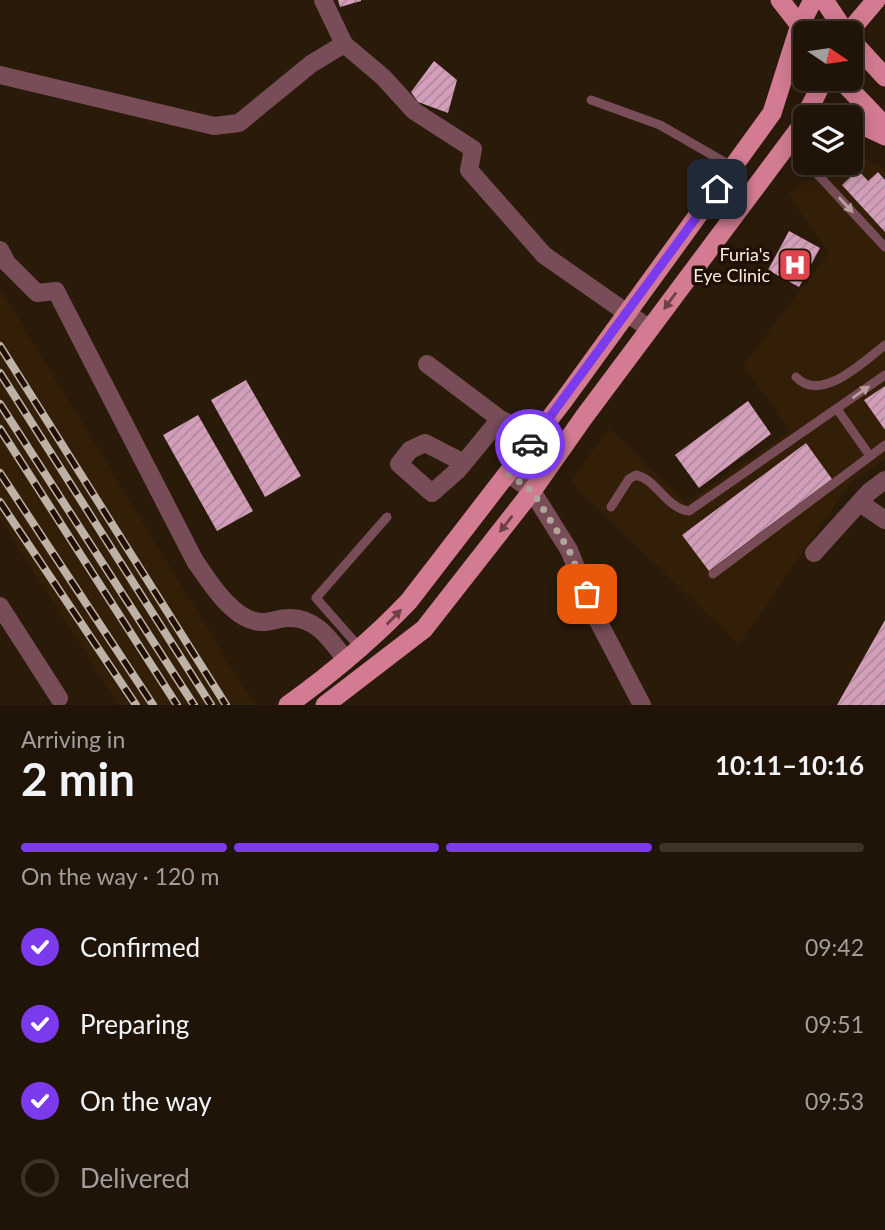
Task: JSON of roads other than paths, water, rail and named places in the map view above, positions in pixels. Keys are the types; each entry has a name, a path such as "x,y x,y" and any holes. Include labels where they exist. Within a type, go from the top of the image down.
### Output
{"main road":[{"path":"780,0 796,21"},
{"path":"805,21 813,0"},
{"path":"824,0 839,21"},
{"path":"858,21 876,0"},
{"path":"863,53 885,76"},
{"path":"288,705 311,698 324,678 409,601 564,400 772,113 793,54"},
{"path":"851,91 885,126"},
{"path":"863,126 885,136"},
{"path":"330,701 424,629 532,491 706,252 793,140"},
{"path":"738,161 766,173"},
{"path":"684,234 706,252"},
{"path":"564,400 584,417"}],"street":[{"path":"323,0 344,44 383,77 414,111 472,149 470,170 544,256 649,329"},
{"path":"0,75 214,126 239,123 311,64 344,44"},
{"path":"0,250 7,263 37,293 56,290 195,561 218,594 240,614 260,622 299,617 321,628 353,654"},
{"path":"427,365 500,419 537,436"},
{"path":"464,463 500,419"},
{"path":"508,473 532,491 569,550 596,617 642,705"},
{"path":"814,553 869,492 885,481"},
{"path":"860,503 882,513"},
{"path":"0,606 60,698"}],"lane":[{"path":"591,100 660,125 738,161"},
{"path":"818,175 885,247"},
{"path":"796,377 802,383 820,386 832,384 885,345"},
{"path":"611,507 629,480 636,475 644,477 681,511 689,512 885,375"},
{"path":"837,408 870,456"},
{"path":"713,574 885,445"},
{"path":"353,654 316,598 387,517"}],"railway":[{"path":"0,346 226,705"},
{"path":"0,373 211,705"},
{"path":"0,404 194,705"},
{"path":"0,429 177,705"},
{"path":"0,473 153,705"},
{"path":"0,502 136,705"}],"place":[{"name":"Furia's Eye Clinic","path":"795,265"}]}
